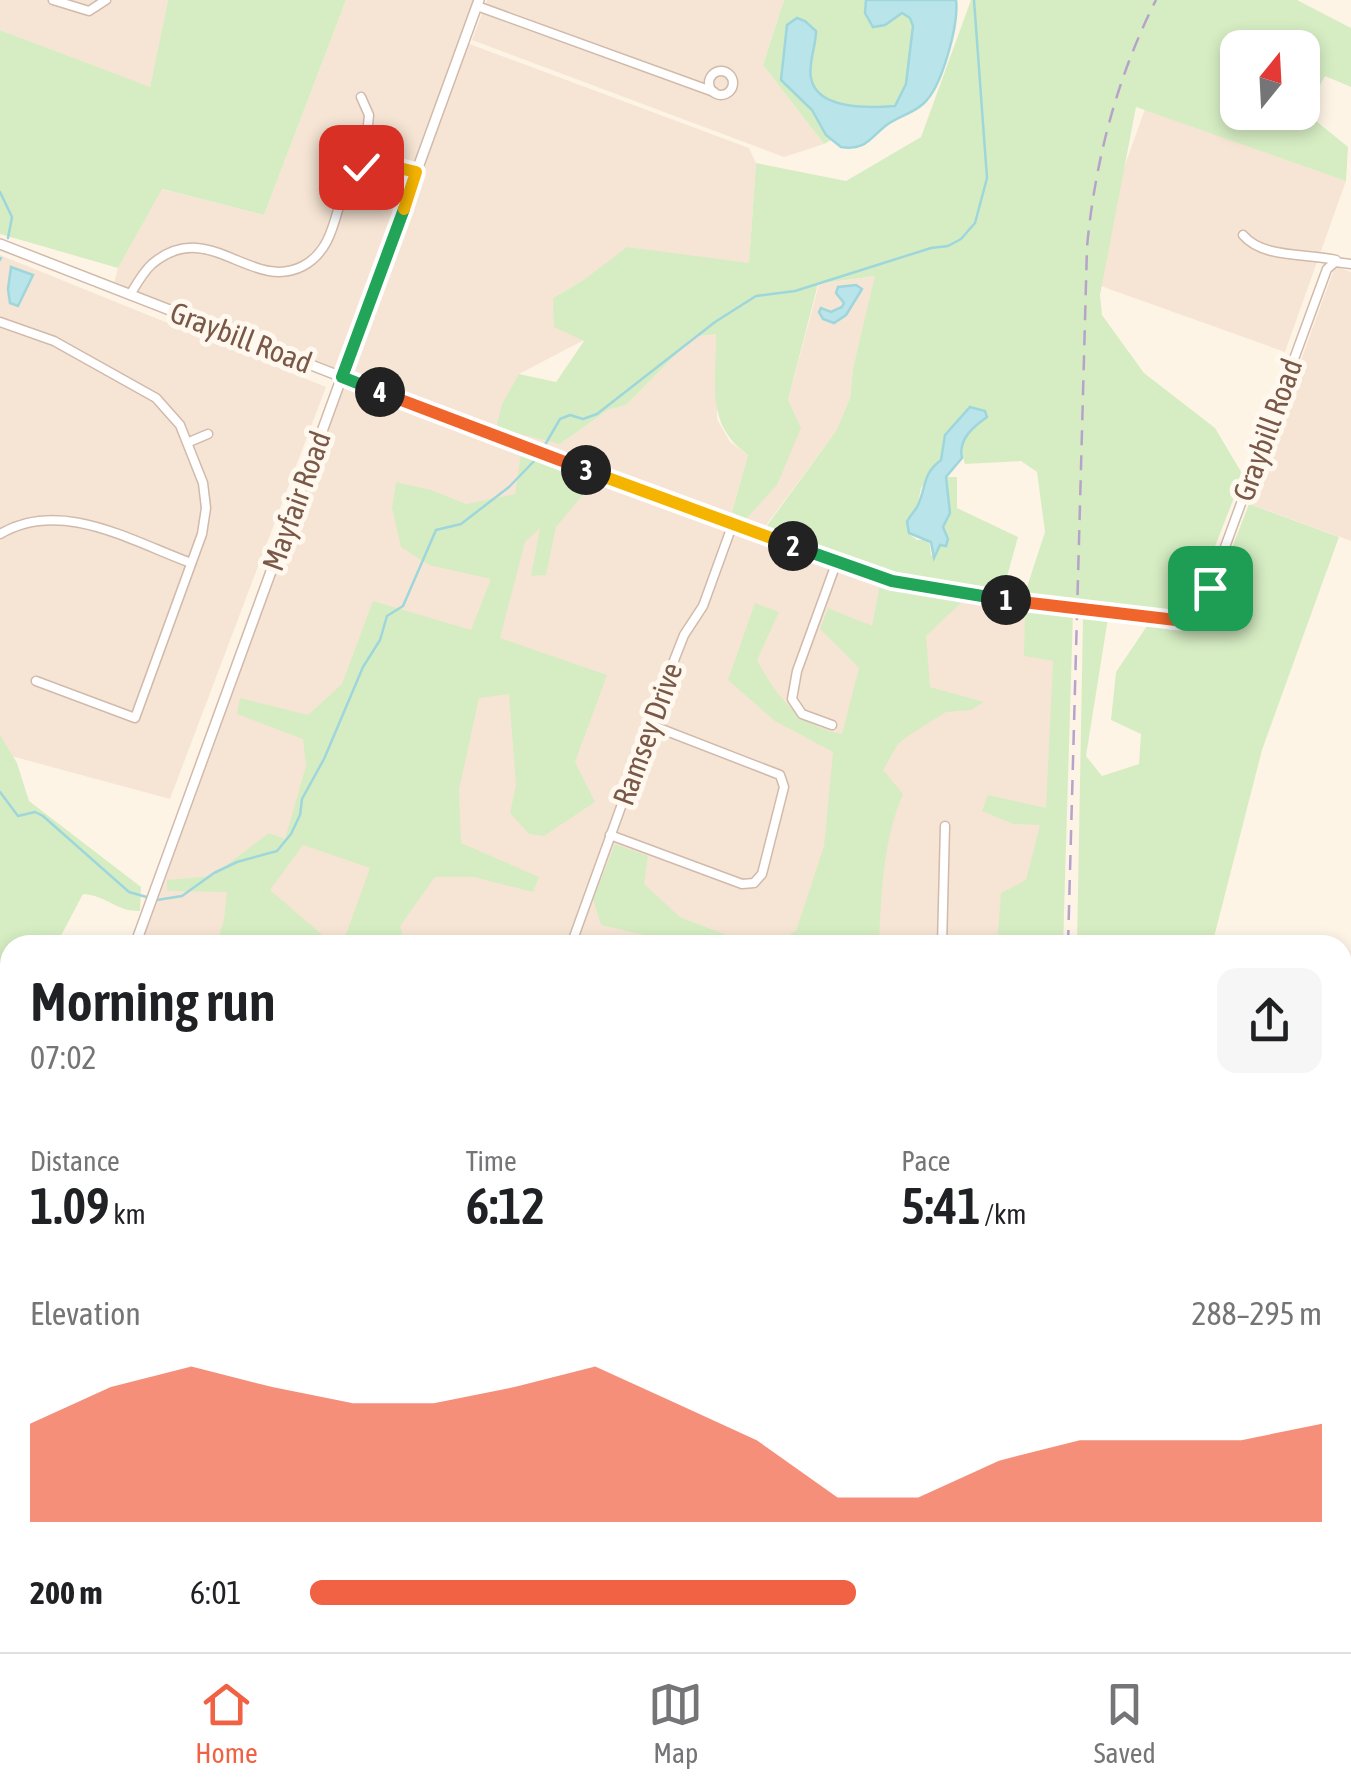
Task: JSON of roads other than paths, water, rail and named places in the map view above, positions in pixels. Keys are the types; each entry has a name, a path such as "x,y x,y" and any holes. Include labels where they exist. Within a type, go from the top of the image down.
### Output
{"street":[{"path":"53,0 88,11 106,0"},
{"path":"478,3 714,92"},
{"name":"Mayfair Road","path":"138,935 478,3"},
{"path":"361,97 369,115 364,166"},
{"path":"130,295 150,265 174,251 202,248 221,252 276,274 304,265 323,248 342,191 364,166 391,163 416,172"},
{"path":"1243,235 1254,245 1272,251 1351,264"},
{"name":"Graybill Road","path":"0,244 732,526 892,581 986,598 1176,620 1192,615 1210,588 1317,293 1328,266 1340,261"},
{"path":"0,322 54,342 143,390 176,419 189,442 203,483 206,508 202,534 135,718 36,681"},
{"path":"189,442 208,434"},
{"path":"0,534 27,522 66,519 191,563"},
{"name":"Ramsey Drive","path":"575,935 684,635 702,606 732,526"},
{"path":"832,726 802,714 792,699 797,671 837,561"},
{"path":"610,835 742,884 759,879 784,784 780,774 651,725"},
{"path":"942,935 945,826"}],"water":[{"path":"866,0 956,0 955,24 943,70 923,104 888,124 863,145 841,147 826,135 812,110 781,80 787,25 797,18 816,31 811,78 823,96 846,105 895,106 906,84 913,26 902,13 885,25 873,27 865,13"},
{"path":"11,267 33,275 18,306 10,303"},
{"path":"856,285 862,289 846,315 834,323 823,319 821,308 831,312 844,303 836,293 838,287"},
{"path":"970,407 985,411 987,417 968,434 962,445 962,458 946,477 950,513 943,527 948,539 934,558 931,542 909,533 907,522 917,507 927,476 941,460 945,435"}],"waterway":[{"path":"542,450 560,419 570,415 583,419 597,414 715,322 756,296 795,291 961,239 975,223 987,178 974,0"},
{"path":"0,192 12,217 8,238"},
{"path":"157,900 182,896 237,862 277,851 300,815 302,799 324,759 363,667 380,640 387,616 403,606 436,530 461,524 509,487 538,457"},
{"path":"0,792 18,816 35,812 43,816 129,892 150,898"}],"railway":[{"path":"1068,935 1087,247 1110,120 1130,59 1156,0"}]}
